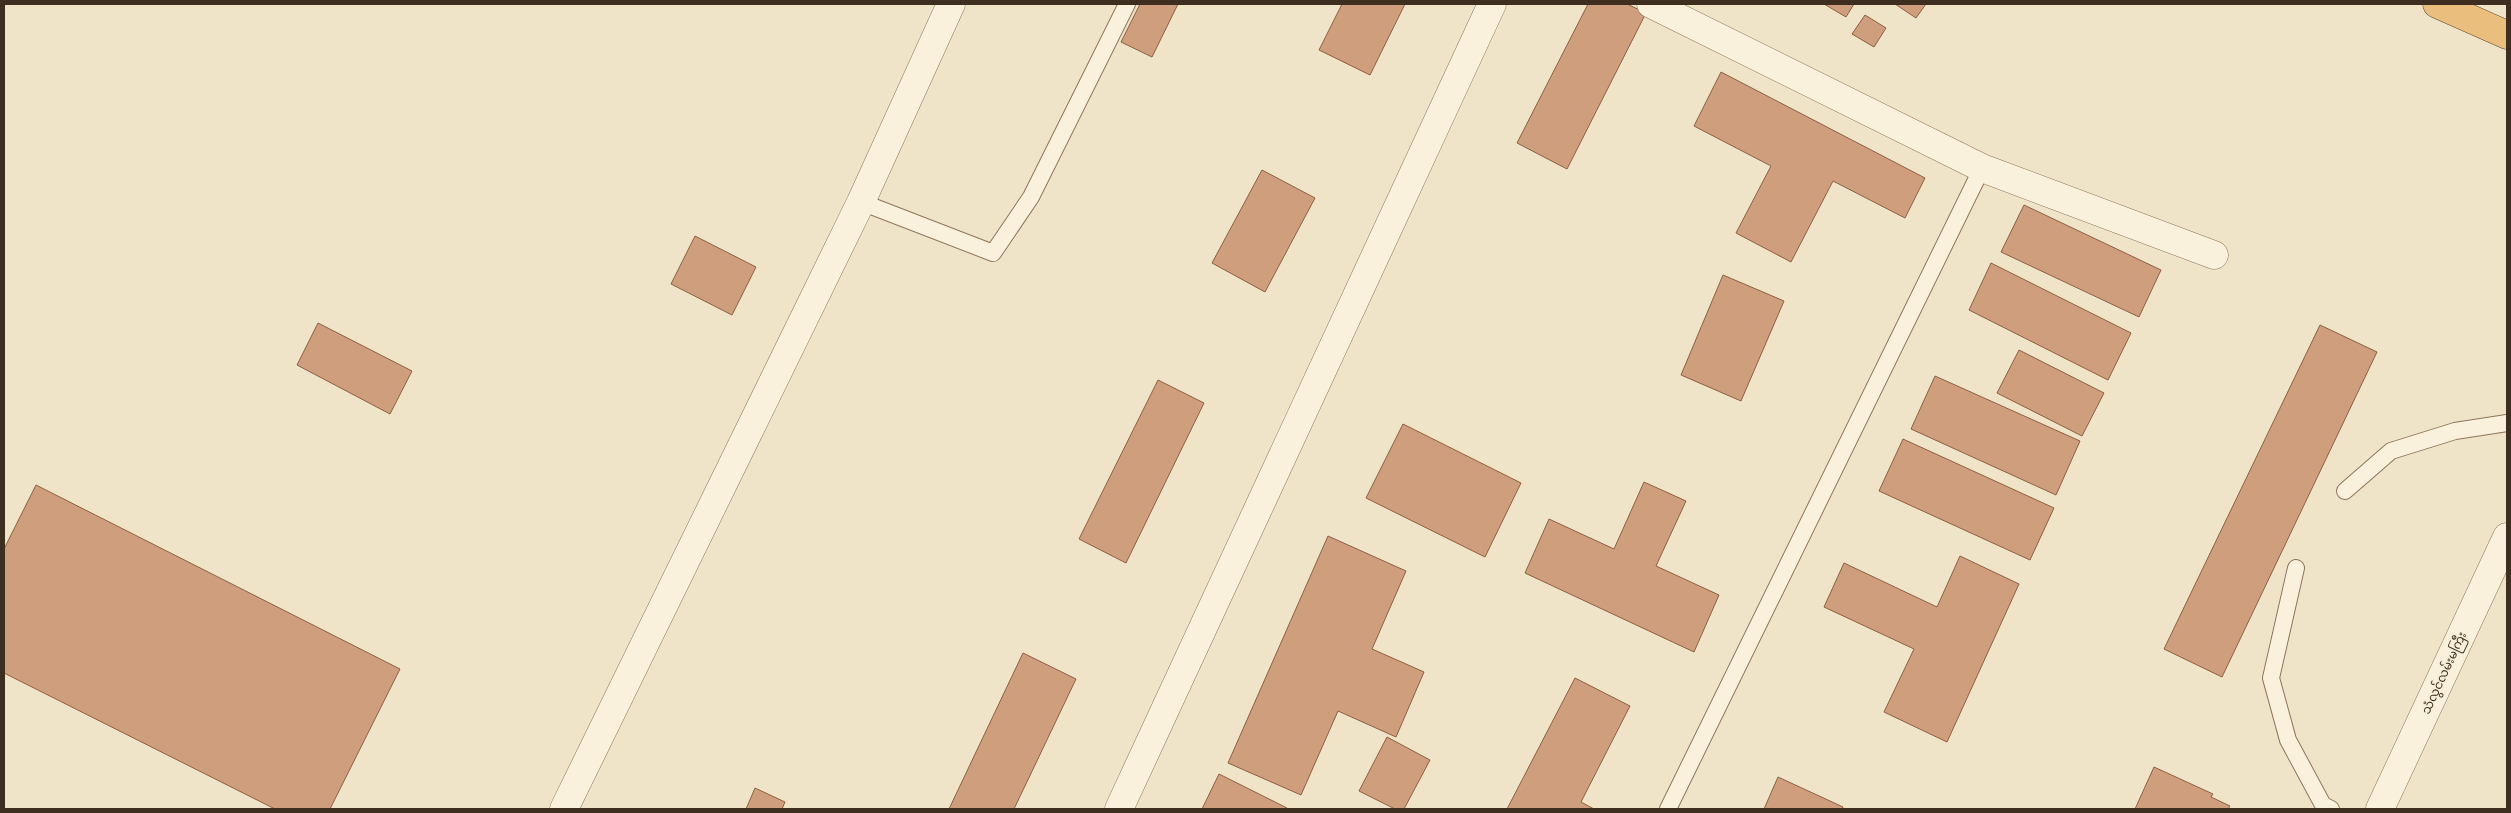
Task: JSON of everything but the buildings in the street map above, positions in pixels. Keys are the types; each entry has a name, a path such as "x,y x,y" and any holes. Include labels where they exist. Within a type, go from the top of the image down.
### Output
{"highway":[{"path":"2437,4 2507,35"}],"street":[{"path":"564,809 861,202 951,4"},
{"path":"1119,809 1492,4"},
{"path":"1651,4 1982,168 2214,255"},
{"name":"သံလွင်လမ်းမကြီး","path":"2380,809 2507,537"}],"lane":[{"path":"861,202 993,253 1031,197 1127,4"},
{"path":"1668,809 1982,168"},
{"path":"2345,491 2391,451 2455,431 2507,423"},
{"path":"2296,568 2271,678 2288,740 2323,805 2331,809"}]}
